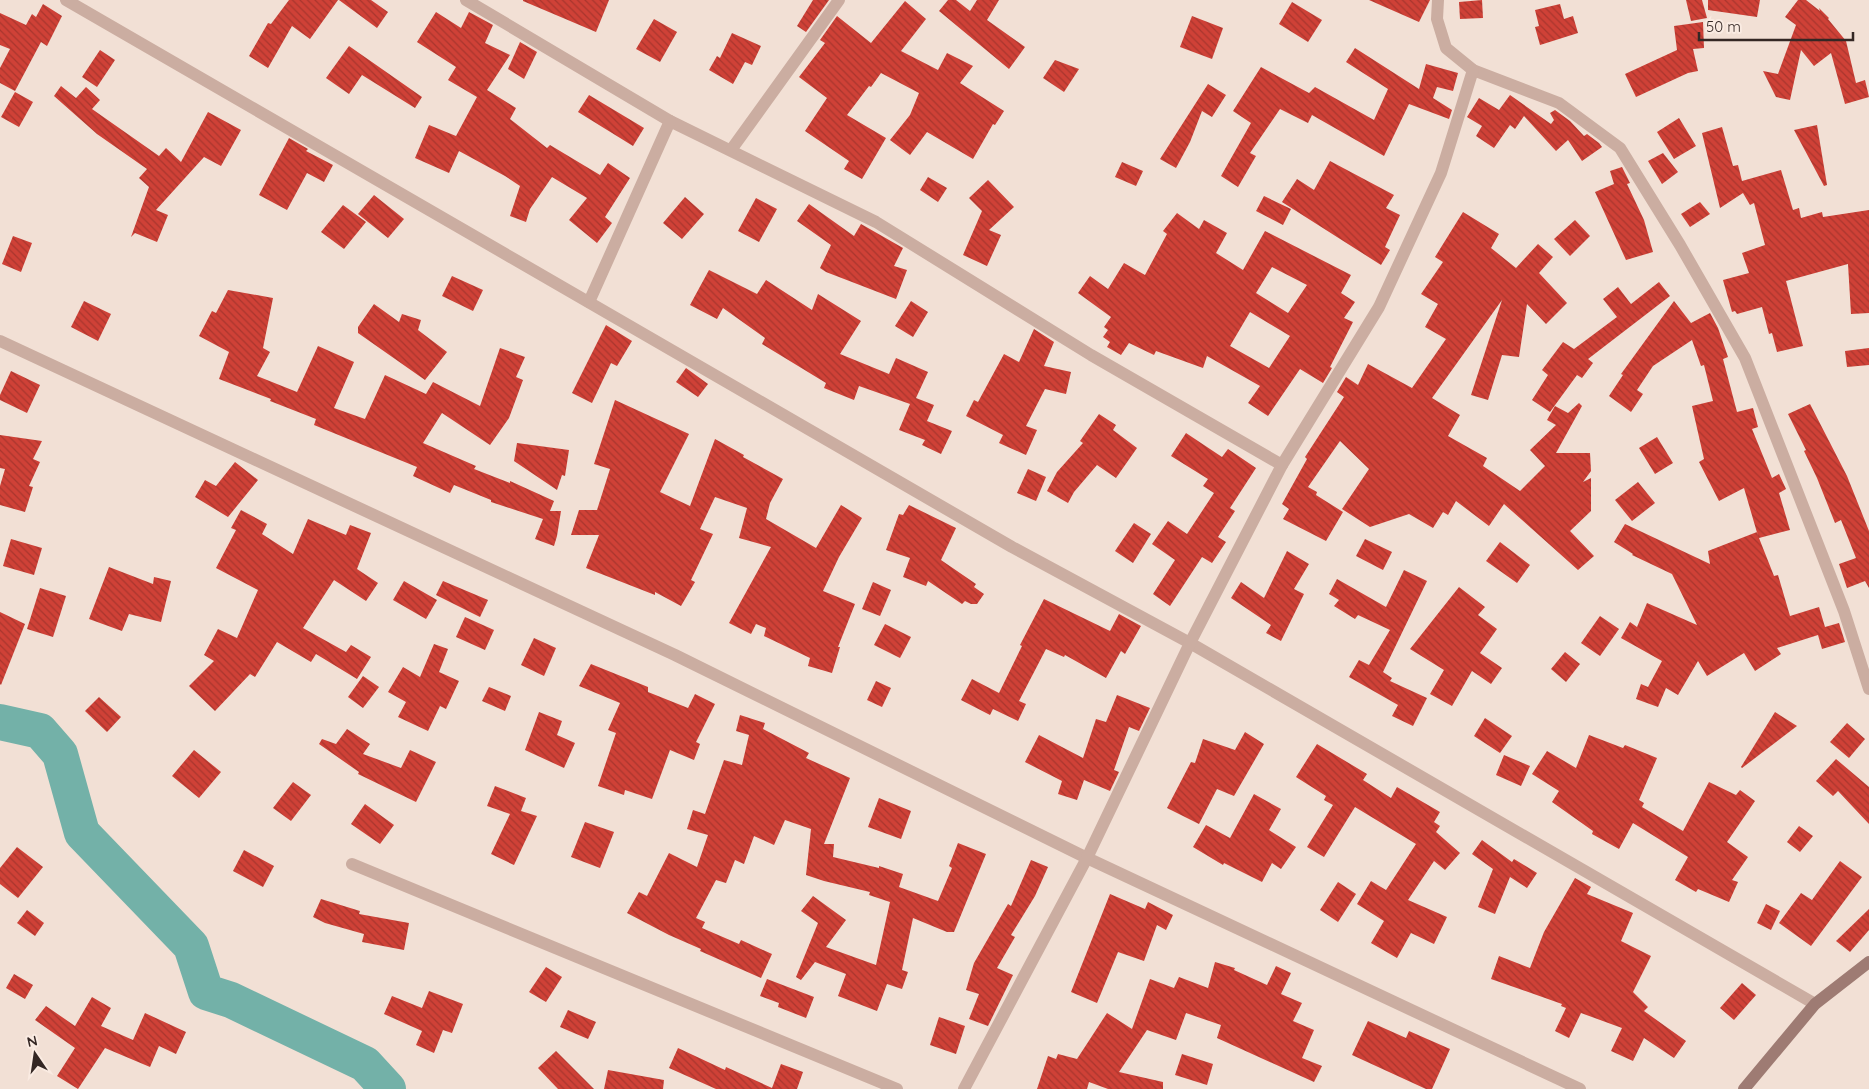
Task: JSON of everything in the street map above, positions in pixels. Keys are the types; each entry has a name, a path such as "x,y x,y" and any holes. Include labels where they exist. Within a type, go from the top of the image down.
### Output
{"main road":[{"path":"1744,1089 1815,1004 1869,962"}],"street":[{"path":"66,0 1012,547 1190,643 1815,1004"},
{"path":"466,0 670,121 876,222 1091,355 1282,465"},
{"path":"731,150 839,0"},
{"path":"1438,0 1438,19 1446,48 1473,70 1559,103 1620,148 1680,245 1745,358 1844,611 1869,689"},
{"path":"964,1089 1087,858 1190,643 1282,465 1379,307 1441,173 1473,70"},
{"path":"589,302 670,121"},
{"path":"0,341 675,654 1087,858 1580,1089"},
{"path":"352,864 897,1089"}],"building":[{"path":"289,0 338,0 310,39 292,26 268,68 249,56 268,23 271,24"},
{"path":"339,0 371,0 388,12 377,28"},
{"path":"523,0 609,0 596,32"},
{"path":"813,0 829,0 806,32 797,26"},
{"path":"948,0 956,0 970,11 977,0 999,0 987,20 1025,47 1009,69 939,11"},
{"path":"1369,0 1430,0 1419,22"},
{"path":"1482,0 1483,18 1460,19 1459,2"},
{"path":"1686,0 1702,0 1707,18 1691,21"},
{"path":"1708,0 1760,0 1757,17 1708,10"},
{"path":"1798,0 1806,0 1820,11 1819,8 1846,41 1856,83 1865,80 1869,97 1845,104 1831,53 1814,66 1801,50 1790,100 1776,97 1763,71 1778,74 1796,25 1785,17"},
{"path":"905,1 926,19 901,51 938,70 947,53 973,66 960,83 1004,111 995,125 993,124 973,159 927,132 910,155 890,140 910,115 919,93 881,73 847,115 886,138 862,179 844,169 849,161 805,131 827,98 799,77 825,43 820,40 837,16 871,43"},
{"path":"1292,2 1322,20 1308,42 1279,24"},
{"path":"43,4 62,16 47,46 41,42 15,91 0,83 0,68 10,49 0,45 0,13 26,25 32,14 36,17"},
{"path":"1560,4 1564,19 1573,16 1578,33 1540,45 1535,27 1539,26 1535,10"},
{"path":"436,12 461,28 469,12 493,25 485,43 510,55 487,90 516,108 510,119 547,148 550,145 600,175 608,163 630,178 605,217 612,223 597,243 569,220 587,198 552,177 530,209 526,222 510,216 520,186 505,176 459,151 449,173 415,158 429,125 456,136 477,97 448,80 456,67 417,42"},
{"path":"1192,16 1223,28 1212,59 1180,47"},
{"path":"654,19 677,32 660,62 636,49"},
{"path":"1703,22 1704,48 1693,49 1698,71 1688,73 1636,97 1625,74 1677,50 1674,26"},
{"path":"732,33 761,46 752,65 745,62 733,84 709,70 717,56 720,58"},
{"path":"520,42 537,52 524,79 508,69"},
{"path":"349,46 422,97 415,108 362,75 349,94 326,78"},
{"path":"1355,48 1419,89 1426,64 1458,73 1453,91 1437,87 1433,98 1452,110 1449,119 1409,104 1384,156 1312,115 1308,123 1280,109 1250,153 1256,156 1238,187 1221,176 1251,123 1233,111 1261,67 1309,93 1315,87 1374,120 1388,89 1346,62"},
{"path":"100,50 115,60 97,87 82,77"},
{"path":"1055,60 1079,69 1064,92 1043,78"},
{"path":"1208,84 1226,95 1212,117 1202,111 1190,142 1176,168 1160,159"},
{"path":"61,86 76,98 86,87 100,100 92,109 159,156 166,148 181,162 208,112 241,130 221,166 204,157 156,210 168,215 157,242 135,233 131,237 149,187 139,178 147,169 97,134 54,96"},
{"path":"15,92 33,102 19,127 1,117"},
{"path":"589,95 644,128 633,146 578,112"},
{"path":"1510,95 1551,124 1554,120 1550,113 1555,110 1570,121 1584,136 1587,134 1602,147 1582,161 1568,140 1556,151 1524,116 1515,129 1510,125 1494,148 1476,136 1482,126 1467,117 1479,98 1499,110"},
{"path":"1679,118 1696,146 1674,159 1657,132"},
{"path":"1817,125 1827,185 1824,186 1794,130"},
{"path":"1722,127 1733,166 1738,165 1742,181 1781,170 1793,210 1799,208 1801,218 1822,212 1823,217 1869,210 1869,313 1851,314 1848,264 1786,281 1803,346 1777,352 1772,333 1769,334 1762,307 1737,314 1735,311 1732,312 1723,280 1749,273 1742,253 1765,245 1754,203 1750,205 1743,193 1720,208 1702,133"},
{"path":"289,138 308,149 306,151 333,165 324,182 307,173 287,210 259,195"},
{"path":"1663,153 1678,172 1662,184 1648,161"},
{"path":"1330,161 1394,195 1386,208 1400,215 1385,247 1390,250 1381,265 1282,202 1297,179 1314,190"},
{"path":"1122,162 1143,171 1136,186 1115,177"},
{"path":"1622,167 1630,183 1627,184 1644,220 1653,252 1626,260 1595,192 1614,184 1610,171"},
{"path":"928,177 947,188 938,202 920,190"},
{"path":"988,180 1014,207 989,230 1001,235 987,266 963,255 982,211 969,198"},
{"path":"374,195 404,219 388,238 358,214"},
{"path":"1264,196 1291,209 1283,225 1256,211"},
{"path":"685,197 704,214 682,239 663,223"},
{"path":"756,198 777,209 759,242 738,231"},
{"path":"1700,202 1710,214 1690,227 1681,214"},
{"path":"809,204 854,236 861,224 903,248 894,266 907,270 896,299 820,268 831,245 797,221"},
{"path":"343,205 366,222 344,249 321,232"},
{"path":"1463,212 1499,234 1491,248 1516,268 1538,244 1553,257 1539,273 1567,303 1546,324 1527,304 1519,357 1502,355 1488,400 1471,395 1502,300 1432,398 1460,415 1448,436 1487,458 1483,466 1520,491 1545,466 1530,450 1556,425 1547,420 1555,406 1568,413 1579,403 1582,406 1556,453 1590,453 1591,471 1583,482 1591,478 1591,511 1570,531 1594,556 1578,570 1504,504 1489,526 1456,501 1448,515 1443,512 1433,528 1409,514 1370,527 1342,509 1369,469 1340,441 1308,487 1317,492 1316,495 1343,512 1326,541 1283,519 1289,509 1282,504 1307,459 1305,457 1344,397 1337,392 1346,377 1358,385 1368,364 1412,388 1446,339 1425,327 1438,304 1421,294 1443,262 1435,257"},
{"path":"1177,213 1199,229 1204,220 1227,233 1216,253 1243,270 1265,231 1351,275 1341,293 1355,302 1344,318 1353,322 1323,383 1300,369 1268,416 1248,403 1260,386 1207,356 1203,368 1156,351 1154,355 1129,343 1121,355 1107,347 1110,342 1103,337 1108,330 1104,327 1111,317 1078,293 1090,276 1108,289 1124,263 1145,275 1167,234 1163,231","holes":["1272,267 1307,285 1288,313 1256,293","1250,312 1290,336 1269,368 1230,346"]},
{"path":"1575,220 1590,236 1570,256 1554,239"},
{"path":"13,236 32,243 21,272 2,264"},
{"path":"709,270 757,294 766,280 812,310 818,294 861,321 840,354 889,374 896,358 928,372 916,398 934,405 927,421 952,431 941,454 922,445 925,440 899,430 910,404 859,386 854,400 824,388 826,383 762,344 765,338 723,308 717,319 690,305"},
{"path":"452,276 483,290 473,311 442,296"},
{"path":"1659,282 1670,296 1588,359 1593,363 1582,378 1577,375 1550,412 1532,400 1548,375 1542,370 1563,342 1574,349 1617,317 1603,299 1618,287 1631,304"},
{"path":"228,290 273,298 263,348 270,352 257,376 297,392 318,346 354,362 334,408 365,419 385,375 426,394 433,382 480,406 500,348 525,357 516,377 523,380 509,418 490,445 442,413 423,443 476,466 474,469 510,483 510,481 554,501 550,511 561,511 554,546 535,539 543,519 491,502 491,500 454,485 450,493 413,476 417,467 314,425 316,419 219,379 229,352 199,336 212,311 216,313"},
{"path":"84,301 111,314 98,341 71,327"},
{"path":"911,301 928,312 913,337 895,326"},
{"path":"1674,301 1691,323 1710,313 1718,328 1728,357 1723,359 1737,412 1753,408 1758,427 1752,429 1772,478 1779,474 1786,489 1779,493 1790,530 1759,538 1774,576 1778,575 1790,616 1819,607 1825,627 1839,623 1845,642 1822,649 1818,635 1777,648 1781,654 1755,671 1744,653 1707,676 1698,661 1678,695 1666,688 1658,707 1636,699 1641,684 1648,687 1662,661 1621,638 1630,622 1637,627 1647,603 1697,625 1672,574 1632,555 1614,542 1625,524 1710,564 1708,551 1757,532 1744,488 1719,501 1699,462 1704,459 1692,406 1713,401 1704,365 1701,366 1692,340 1653,366 1637,390 1643,394 1631,412 1609,396 1623,375 1621,374"},
{"path":"374,304 399,322 402,314 421,320 418,330 447,352 425,380 358,333 358,327"},
{"path":"606,325 632,341 617,366 611,363 592,403 572,393"},
{"path":"1034,329 1054,342 1044,366 1071,372 1066,394 1045,389 1026,426 1037,430 1026,455 999,443 1003,435 966,416 974,400 978,402 1004,354 1019,362"},
{"path":"1869,348 1869,365 1847,367 1845,351"},
{"path":"686,368 708,384 698,397 676,382"},
{"path":"11,371 40,385 27,413 0,400 0,395"},
{"path":"615,400 689,434 660,492 690,506 715,439 783,479 770,503 766,519 816,548 841,505 862,518 839,557 823,591 855,604 838,647 840,647 832,673 808,666 810,658 764,636 766,628 756,624 751,634 729,623 771,547 739,538 747,508 715,497 700,529 713,534 691,580 695,582 681,606 655,592 655,595 586,568 599,535 571,535 579,510 597,510 610,469 594,464"},
{"path":"1810,404 1847,476 1869,531 1869,588 1865,581 1847,588 1839,564 1856,558 1841,520 1835,523 1804,451 1806,450 1788,414"},
{"path":"1099,414 1116,425 1113,430 1137,448 1116,478 1097,465 1074,492 1068,503 1047,491 1057,472 1083,443 1080,441"},
{"path":"1186,433 1222,457 1228,449 1256,468 1230,508 1235,511 1218,537 1226,542 1212,563 1202,557 1170,606 1153,594 1175,560 1152,544 1168,521 1187,534 1214,493 1203,486 1208,479 1171,456"},
{"path":"0,435 42,441 33,459 40,462 29,486 33,487 25,512 0,505 0,486 5,469 0,468"},
{"path":"1657,437 1673,463 1655,474 1639,448"},
{"path":"517,443 569,450 565,476 562,475 557,490 514,461"},
{"path":"235,462 258,480 228,517 195,497 205,480 216,486"},
{"path":"1028,469 1046,477 1036,501 1017,493"},
{"path":"1638,482 1655,503 1632,521 1615,500"},
{"path":"909,505 956,528 941,560 976,584 974,587 984,594 977,604 965,601 962,604 928,581 926,586 903,577 910,558 886,550 899,514 903,515"},
{"path":"241,510 267,524 262,534 293,554 308,519 346,535 350,525 371,533 357,569 378,583 366,601 334,580 303,628 346,652 351,645 371,657 357,679 316,654 311,662 277,642 255,677 250,674 215,711 189,686 214,661 204,655 218,629 237,638 258,590 216,568 236,530 231,528"},
{"path":"1134,523 1151,534 1133,563 1115,551"},
{"path":"11,539 42,548 34,575 3,566"},
{"path":"1365,539 1392,552 1383,570 1356,556"},
{"path":"1500,542 1530,565 1517,583 1486,561"},
{"path":"1287,551 1309,564 1294,589 1304,594 1281,641 1266,633 1271,625 1231,598 1241,582 1264,598"},
{"path":"109,567 153,584 154,577 171,581 161,622 129,614 122,631 89,619"},
{"path":"1404,570 1427,581 1383,672 1392,678 1390,681 1427,698 1413,726 1392,716 1398,705 1349,677 1359,660 1369,665 1390,630 1358,615 1355,619 1334,606 1339,600 1329,594 1337,579 1386,607"},
{"path":"404,581 437,600 426,619 393,600"},
{"path":"443,581 488,600 480,617 436,595"},
{"path":"873,582 891,590 880,616 862,609"},
{"path":"1459,587 1485,607 1478,615 1497,629 1480,653 1502,668 1491,684 1472,671 1452,706 1430,694 1444,670 1410,649"},
{"path":"40,588 66,596 53,637 27,629"},
{"path":"1044,599 1110,631 1119,614 1141,626 1125,654 1121,651 1106,678 1065,655 1064,657 1046,649 1019,701 1026,704 1018,721 993,709 990,715 961,700 972,679 999,693 1022,646 1020,645"},
{"path":"0,612 25,624 1,685 0,684"},
{"path":"1600,616 1619,629 1600,656 1581,643"},
{"path":"465,617 494,630 485,650 456,637"},
{"path":"885,624 911,637 900,658 874,645"},
{"path":"534,638 556,648 544,676 521,665"},
{"path":"434,644 448,649 439,672 459,681 446,709 440,706 428,731 398,717 406,702 388,692 403,667 420,677"},
{"path":"1565,652 1580,664 1566,682 1551,669"},
{"path":"591,664 648,687 648,692 688,708 695,694 715,704 696,742 700,744 694,760 670,750 652,799 625,790 624,795 598,786 616,733 608,730 620,703 579,686"},
{"path":"363,676 379,687 363,708 348,697"},
{"path":"876,681 891,688 882,707 867,700"},
{"path":"489,687 511,696 505,711 482,701"},
{"path":"1117,695 1150,708 1139,731 1129,727 1114,770 1119,772 1110,791 1084,780 1077,800 1058,794 1062,781 1025,762 1039,735 1083,758 1096,719 1106,722"},
{"path":"99,697 121,717 107,732 85,711"},
{"path":"539,712 562,721 557,735 575,743 564,768 525,750"},
{"path":"1775,712 1797,726 1742,768 1741,767"},
{"path":"740,715 765,723 763,729 809,753 806,758 850,778 824,844 834,844 833,857 879,868 879,866 903,874 899,887 938,901 952,868 949,866 958,843 986,854 954,932 947,932 913,918 902,970 908,972 902,989 887,984 877,1011 838,996 846,974 815,962 801,980 796,977 818,923 801,911 813,896 846,920 826,947 876,965 890,902 869,895 870,892 806,875 811,829 785,820 774,845 754,836 744,864 735,860 726,883 716,880 696,918 705,922 702,928 739,944 741,940 772,954 761,978 700,951 701,949 627,913 639,892 647,896 669,853 697,867 708,835 687,829 693,810 705,814 724,760 742,765 749,735 736,731"},
{"path":"1485,718 1512,736 1500,753 1474,736"},
{"path":"1847,723 1865,739 1849,758 1830,742"},
{"path":"347,729 370,744 363,754 401,768 410,750 436,762 416,802 358,774 359,772 319,744 322,739 336,744"},
{"path":"1245,732 1264,744 1234,796 1217,789 1199,824 1167,808 1191,762 1195,763 1203,739 1235,750"},
{"path":"1589,735 1623,748 1625,745 1657,758 1639,800 1644,803 1642,807 1683,831 1709,782 1736,795 1740,790 1755,801 1727,842 1748,857 1732,880 1738,882 1729,902 1698,889 1696,892 1675,880 1688,857 1633,823 1619,849 1592,834 1593,831 1552,802 1559,791 1532,774 1547,751 1576,768"},
{"path":"1317,744 1367,774 1363,780 1391,798 1397,787 1440,812 1434,822 1440,826 1436,832 1460,853 1445,870 1434,861 1408,900 1447,917 1434,944 1411,933 1397,958 1371,943 1384,921 1357,904 1371,881 1386,890 1416,844 1355,807 1324,857 1307,847 1333,805 1324,800 1326,796 1296,777"},
{"path":"194,750 221,772 199,798 172,776"},
{"path":"1504,755 1530,766 1521,786 1496,775"},
{"path":"1836,759 1869,787 1869,824 1838,791 1833,796 1816,781"},
{"path":"293,782 311,795 291,821 273,808"},
{"path":"495,786 526,798 521,811 537,816 514,865 491,854 510,814 487,806"},
{"path":"1254,794 1281,809 1269,830 1296,847 1281,869 1272,863 1262,882 1224,863 1223,865 1193,847 1206,825 1230,838"},
{"path":"879,798 911,811 901,839 868,827"},
{"path":"365,804 394,825 380,844 351,824"},
{"path":"585,822 614,832 600,868 571,857"},
{"path":"1799,826 1813,836 1800,852 1787,842"},
{"path":"1482,840 1512,862 1514,859 1537,873 1527,888 1510,877 1495,914 1478,907 1493,869 1472,854"},
{"path":"17,847 43,867 18,898 0,884 0,868"},
{"path":"244,850 274,866 263,887 233,871"},
{"path":"1031,860 1048,867 1035,896 1011,935 1015,937 997,968 1013,975 988,1026 969,1019 979,994 966,990 974,963 1008,904 1011,906"},
{"path":"1840,861 1862,877 1811,946 1779,923 1801,893 1812,900"},
{"path":"1575,878 1591,887 1587,894 1633,913 1621,941 1651,956 1633,992 1648,1007 1644,1011 1686,1041 1674,1058 1644,1038 1633,1061 1611,1051 1622,1028 1581,1013 1569,1038 1555,1031 1566,1008 1561,1006 1562,1004 1491,979 1499,956 1530,968 1544,932"},
{"path":"1338,882 1356,894 1338,922 1320,910"},
{"path":"1110,894 1145,909 1148,902 1173,915 1166,930 1157,925 1144,961 1118,952 1097,1003 1071,992"},
{"path":"321,899 360,911 359,914 409,923 404,950 362,942 364,934 325,923 313,917"},
{"path":"1766,904 1780,911 1771,930 1757,923"},
{"path":"1869,909 1869,930 1850,952 1836,941"},
{"path":"27,910 44,923 35,936 17,923"},
{"path":"1215,962 1235,968 1234,970 1267,985 1276,966 1291,973 1281,994 1302,1003 1293,1021 1314,1030 1302,1058 1322,1066 1314,1082 1217,1038 1221,1025 1186,1013 1176,1040 1147,1030 1119,1072 1163,1082 1163,1089 1108,1089 1089,1082 1087,1089 1037,1089 1048,1056 1056,1059 1058,1054 1077,1059 1107,1013 1132,1029 1150,979 1174,988 1179,977 1208,988"},
{"path":"546,967 562,977 546,1002 529,992"},
{"path":"14,974 33,985 25,999 6,988"},
{"path":"767,979 814,997 806,1018 778,1007 779,1003 760,996"},
{"path":"1742,983 1756,995 1734,1020 1720,1008"},
{"path":"429,991 463,1004 452,1033 443,1030 434,1053 416,1045 422,1031 384,1014 392,996 422,1008"},
{"path":"92,997 111,1008 101,1026 133,1040 145,1013 186,1032 176,1054 159,1046 150,1067 105,1048 78,1089 57,1076 75,1048 35,1020 46,1006 75,1026"},
{"path":"568,1010 596,1022 588,1039 560,1027"},
{"path":"939,1017 965,1026 956,1054 930,1045"},
{"path":"1368,1021 1406,1038 1409,1031 1450,1049 1432,1089 1426,1089 1352,1055"},
{"path":"678,1048 725,1070 726,1067 772,1088 781,1064 803,1072 797,1089 716,1089 669,1068"},
{"path":"556,1051 594,1089 558,1089 538,1068"},
{"path":"1182,1054 1213,1064 1207,1085 1175,1075"},
{"path":"608,1070 664,1080 663,1089 604,1089"}],"waterway":[{"path":"0,722 40,731 60,754 82,833 191,946 206,992 231,1000 365,1064 388,1089"}]}
